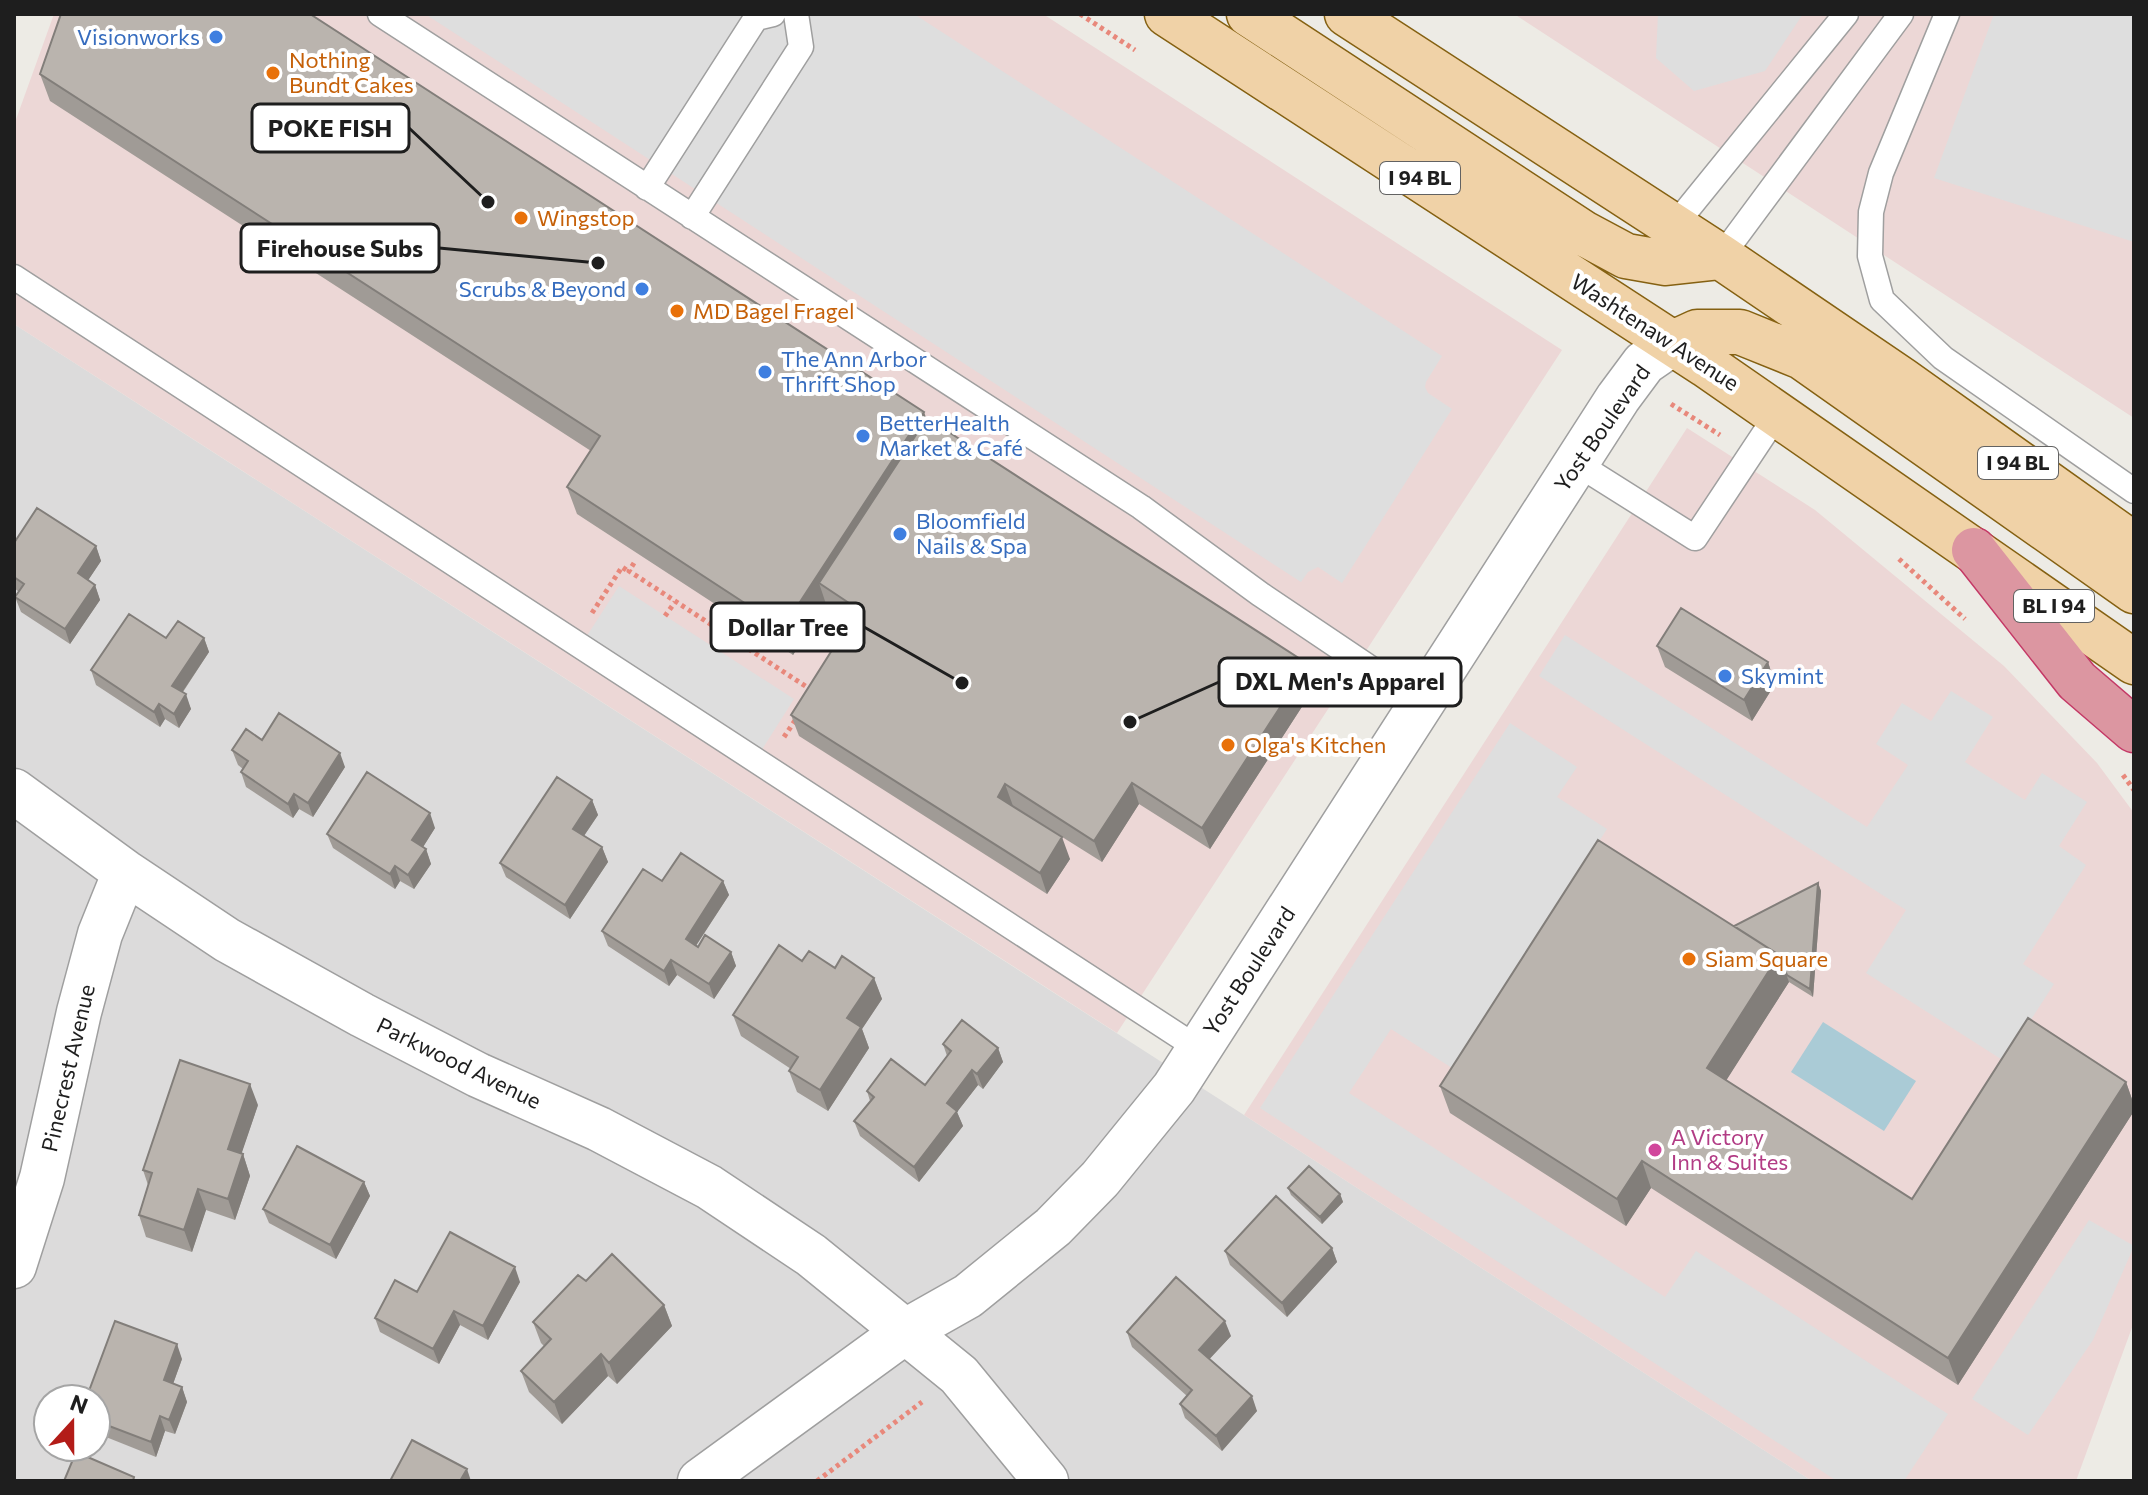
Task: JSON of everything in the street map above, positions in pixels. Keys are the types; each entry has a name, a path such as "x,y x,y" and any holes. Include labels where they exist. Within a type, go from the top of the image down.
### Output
{"highway":[{"name":"I 94 BL","path":"1974,550 2077,681 2134,730"}],"main road":[{"name":"Washtenaw Avenue","path":"1167,14 1778,413 2134,662"},
{"path":"1249,14 1583,233 1626,256 1666,263 1721,257"},
{"name":"I 94 BL","path":"1347,14 1721,257 1902,380 2134,545"},
{"path":"1673,343 1697,332 1740,332 1802,357 2134,591"}],"street":[{"name":"Yost Boulevard","path":"700,1481 906,1331 968,1296 1053,1227 1100,1179 1174,1088 1576,463 1644,363 1673,343"},
{"name":"Parkwood Avenue","path":"14,791 125,872 227,940 478,1075 599,1129 709,1187 811,1255 959,1375 1046,1481"},
{"name":"Pinecrest Avenue","path":"14,1266 42,1178 100,934 125,872"}],"lane":[{"path":"380,14 1141,507 1260,594 1422,703"},
{"path":"647,188 756,18 773,14"},
{"path":"692,217 801,47 796,14"},
{"path":"1674,226 1846,14"},
{"path":"1721,257 1901,14"},
{"path":"1947,14 1881,173 1871,212 1870,256 1882,300 1943,358 2134,491"},
{"path":"14,277 1199,1049"},
{"path":"1576,463 1695,538 1778,413"}],"path":[{"path":"1666,401 1722,437"},
{"path":"629,571 634,563"},
{"path":"590,616 622,567 814,692 806,704"},
{"path":"665,616 675,602"},
{"path":"712,646 721,631"},
{"path":"782,740 798,716"},
{"path":"817,1481 929,1397"}],"shaded area":[{"path":"54,14 1043,14 1562,350 1117,1033 14,324 14,125"},
{"path":"425,14 914,14 1442,356 1425,387 1428,393 1452,409 1342,583 1318,567 1308,572 1301,582"},
{"path":"1514,14 2134,14 2134,418"},
{"path":"1658,14 1803,14 1765,71 1694,91 1656,58"},
{"path":"1994,14 2134,14 2134,242 1934,178"},
{"path":"14,324 1812,1481 14,1481"},
{"path":"1687,428 1815,510 2004,666 2097,763 2134,813 2134,1322 2076,1481 1812,1481 1244,1115"},
{"path":"619,586 794,699 756,759 581,645"},
{"path":"1565,635 1867,827 1908,765 1876,744 1902,703 1931,721 1951,691 1993,717 1965,762 2025,800 2042,773 2087,802 2059,846 2086,865 2023,964 2054,984 2004,1061 1866,973 1906,910 1539,676"},
{"path":"1510,723 1577,767 1557,797 1607,829 1452,1068 1391,1029 1349,1093 1665,1297 1696,1251 1948,1414 1904,1481 1837,1481 1260,1108"},
{"path":"2089,1220 2134,1246 2093,1340 2028,1435 1972,1399"}],"water":[{"path":"1823,1022 1916,1081 1884,1131 1791,1072"}],"building":[{"path":"61,14 310,14 924,412 783,628 567,487 600,436 40,74"},
{"path":"927,418 1308,664 1202,828 1132,783 1094,841 1005,784 998,797 1062,837 1040,873 791,715 858,609 819,583"},
{"path":"37,508 96,546 78,573 95,585 65,629 15,597 24,584 14,577 14,543"},
{"path":"1681,608 1768,662 1744,700 1657,646"},
{"path":"129,614 166,638 178,621 204,638 172,686 186,694 174,714 159,704 154,712 91,670"},
{"path":"279,713 340,753 308,803 294,794 288,804 241,772 248,761 232,750 246,729 262,740"},
{"path":"367,772 430,813 412,840 426,849 408,875 395,866 390,874 327,834"},
{"path":"557,777 592,800 573,829 602,847 565,905 500,863"},
{"name":"A Victory Inn & Suites","path":"1598,840 1779,955 1707,1068 1912,1199 2028,1018 2126,1082 1948,1358 1642,1161 1617,1199 1440,1086"},
{"path":"681,853 723,881 686,939 698,947 705,935 731,952 709,984 671,960 664,971 602,931 643,869 662,881"},
{"path":"1818,883 1810,989 1787,975 1779,955 1734,926"},
{"path":"779,945 802,961 809,951 835,968 842,956 874,978 847,1018 861,1027 820,1090 789,1071 798,1057 733,1015"},
{"path":"962,1020 998,1048 977,1074 972,1070 947,1103 957,1111 914,1167 854,1121 874,1097 867,1091 891,1059 925,1085 951,1051 943,1044"},
{"path":"180,1060 250,1084 228,1149 243,1154 228,1199 198,1189 184,1230 139,1215 152,1173 143,1170"},
{"path":"297,1146 364,1182 330,1245 263,1209"},
{"path":"1309,1166 1340,1194 1320,1217 1288,1188"},
{"path":"1276,1196 1332,1248 1282,1303 1225,1251"},
{"path":"450,1232 515,1267 483,1326 454,1311 433,1349 375,1318 395,1280 417,1292"},
{"path":"612,1254 664,1305 609,1363 601,1354 554,1402 521,1371 551,1339 533,1322 578,1275 586,1281"},
{"path":"1176,1277 1225,1321 1199,1350 1252,1396 1216,1436 1180,1404 1192,1390 1127,1332"},
{"path":"115,1321 177,1344 164,1380 182,1387 169,1420 160,1416 151,1442 112,1427 112,1383 92,1383"},
{"path":"412,1440 467,1469 460,1481 390,1481"},
{"path":"71,1463 102,1463 134,1477 133,1481 64,1481"}],"place":[{"name":"Visionworks","path":"216,37"},
{"name":"Nothing Bundt Cakes","path":"273,73"},
{"name":"POKE FISH","path":"488,202"},
{"name":"Wingstop","path":"521,218"},
{"name":"Firehouse Subs","path":"598,263"},
{"name":"Scrubs & Beyond","path":"642,289"},
{"name":"MD Bagel Fragel","path":"677,311"},
{"name":"The Ann Arbor Thrift Shop","path":"765,372"},
{"name":"BetterHealth Market & Café","path":"863,436"},
{"name":"Bloomfield Nails & Spa","path":"900,534"},
{"name":"Skymint","path":"1725,676"},
{"name":"Dollar Tree","path":"962,683"},
{"name":"DXL Men's Apparel","path":"1130,722"},
{"name":"Olga's Kitchen","path":"1228,745"},
{"name":"Siam Square","path":"1689,959"},
{"name":"A Victory Inn & Suites","path":"1655,1150"}]}
